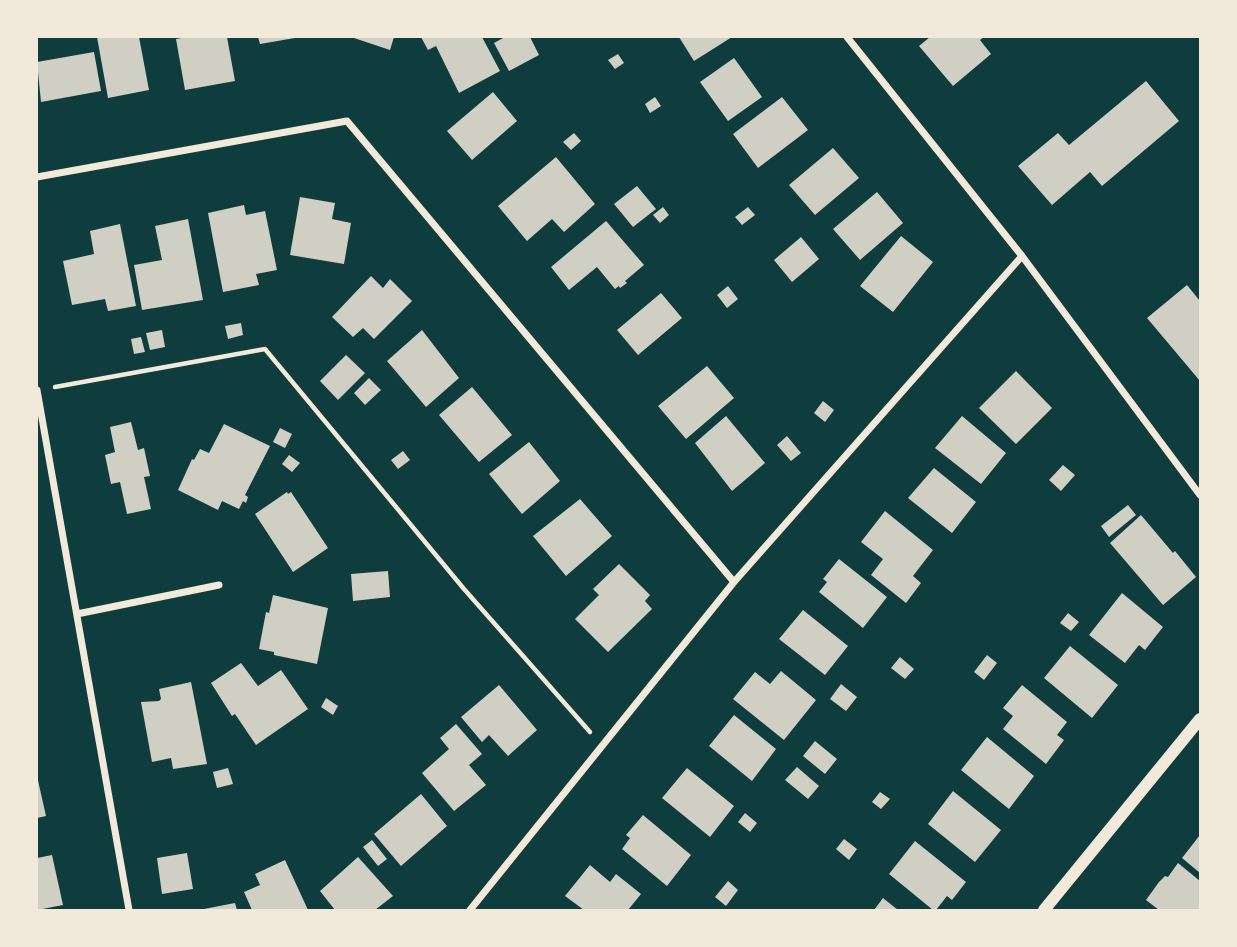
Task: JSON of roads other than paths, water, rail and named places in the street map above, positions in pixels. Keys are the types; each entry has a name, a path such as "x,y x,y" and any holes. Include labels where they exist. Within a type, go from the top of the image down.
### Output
{"street":[{"path":"847,37 1022,256 1200,495"},
{"path":"37,177 347,121 734,582"},
{"path":"470,910 734,582 1022,256"},
{"path":"37,390 129,910"},
{"path":"77,614 219,585"},
{"path":"1044,910 1200,719"}]}
